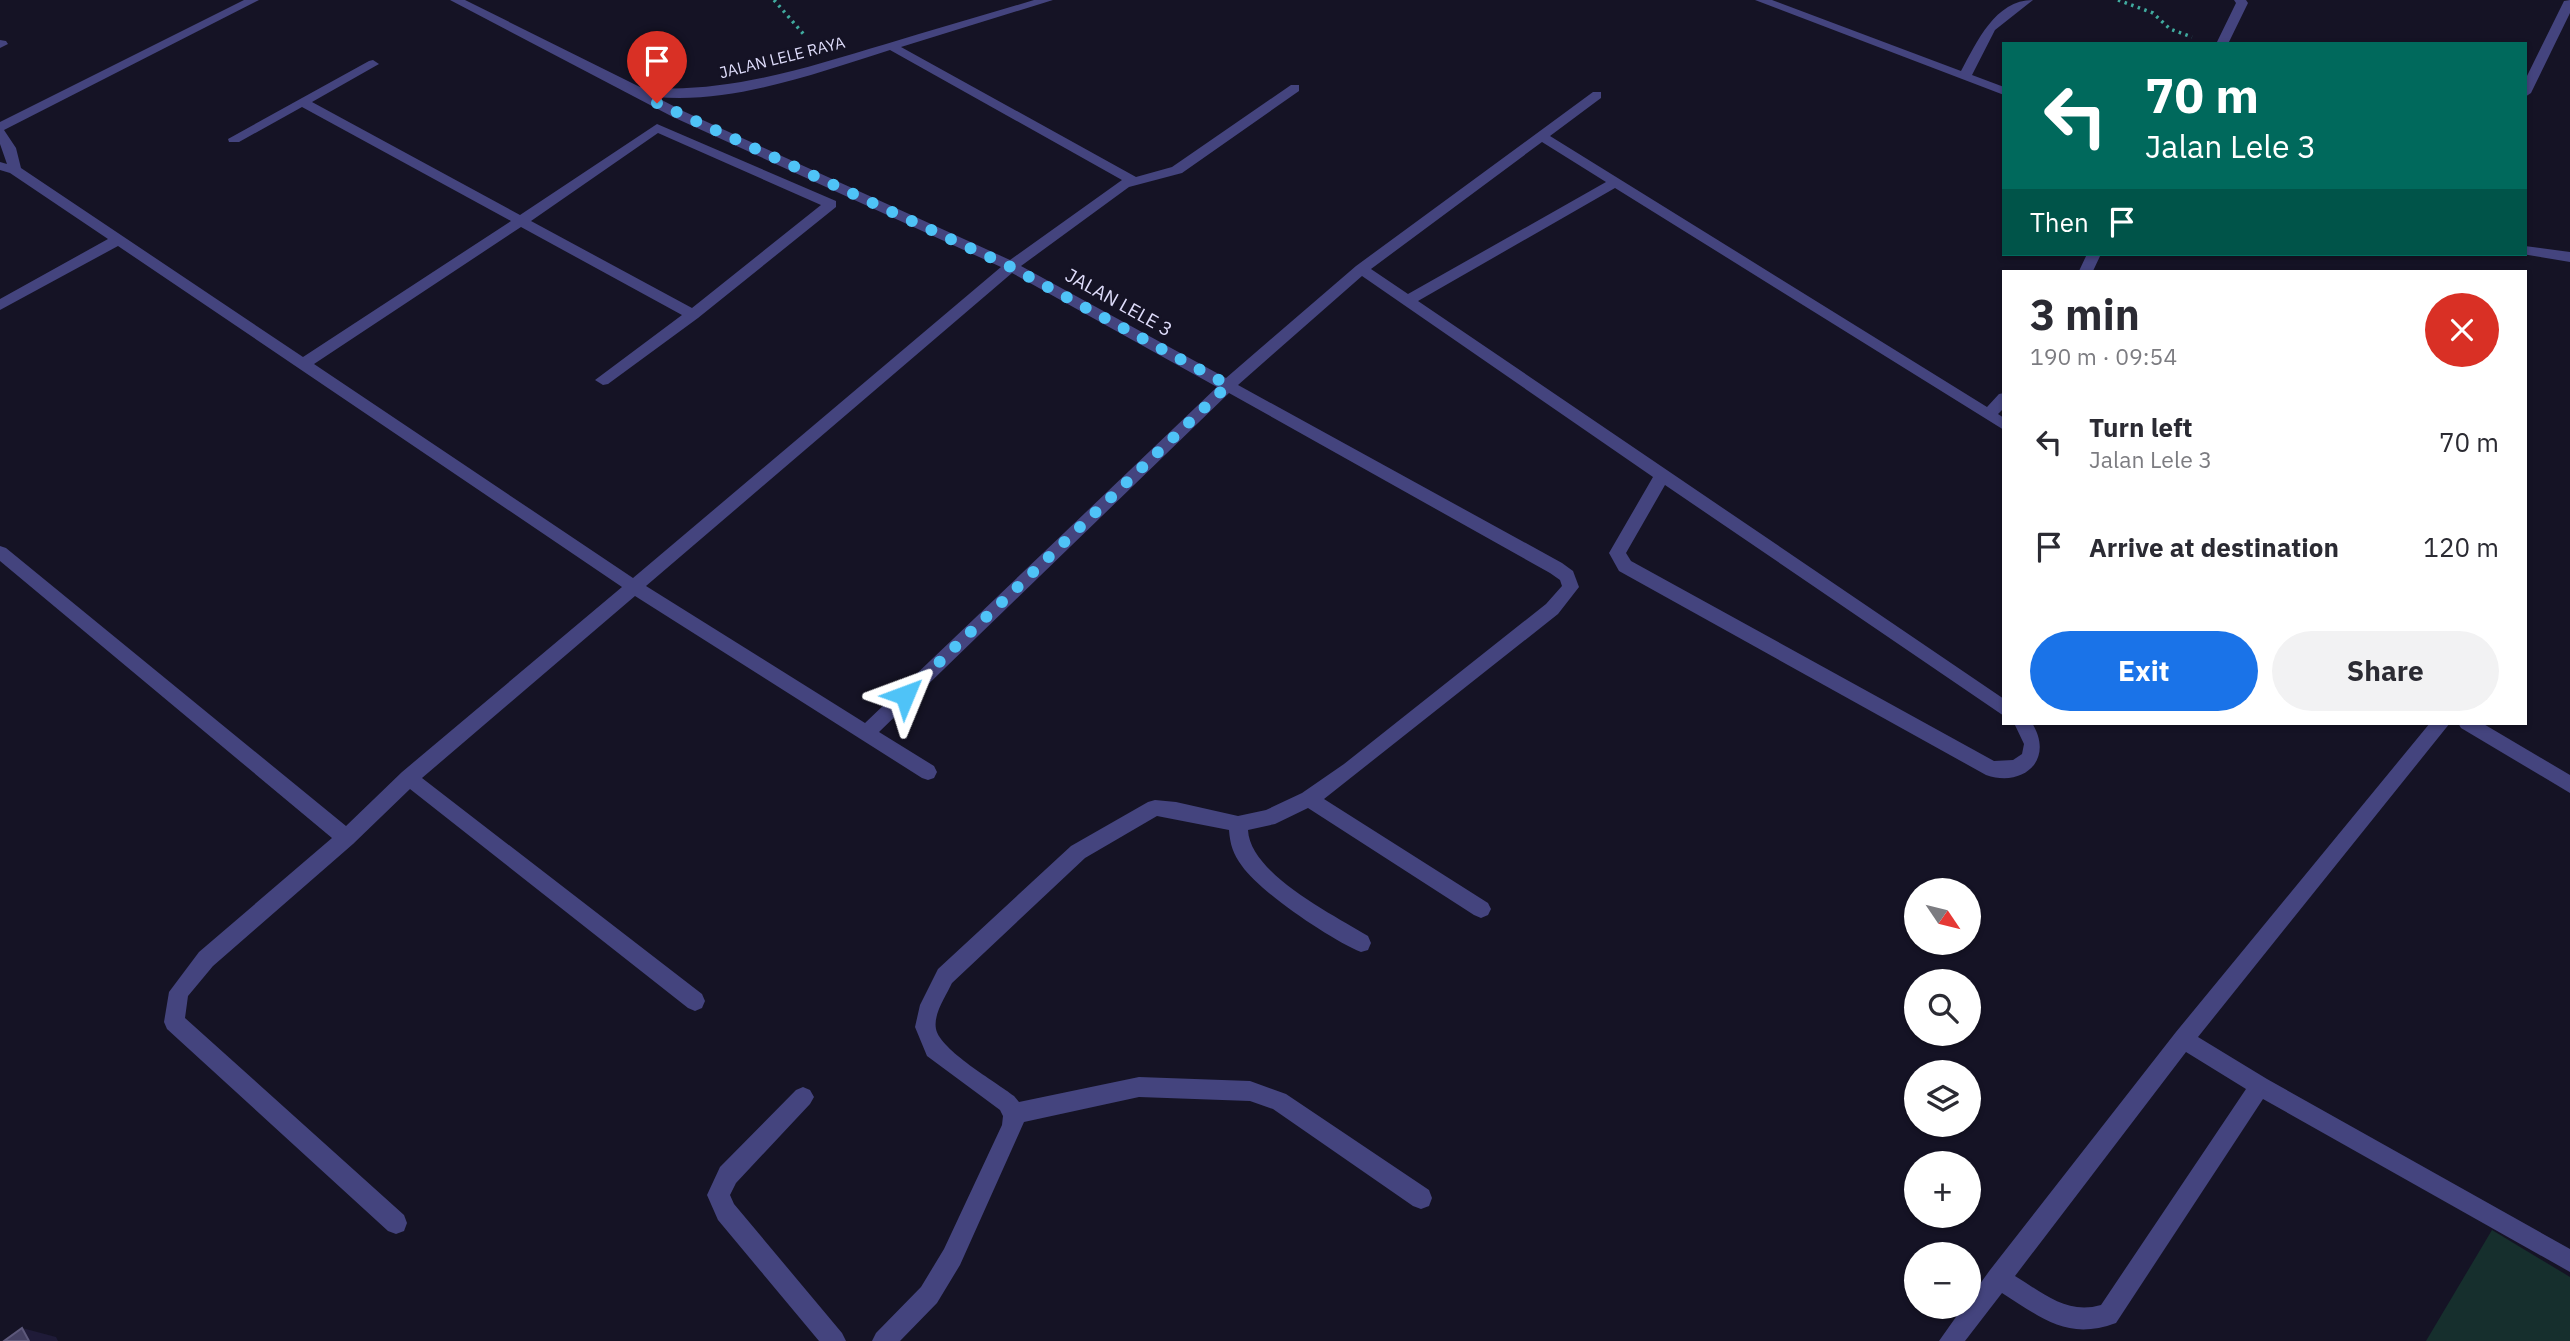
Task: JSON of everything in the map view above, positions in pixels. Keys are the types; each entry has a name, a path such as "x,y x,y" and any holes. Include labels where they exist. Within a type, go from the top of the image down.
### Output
{"street":[{"path":"0,127 253,0"},
{"name":"JALAN LELE RAYA","path":"456,0 637,91 665,96 717,92 829,65 1047,0"},
{"path":"1761,0 2002,90"},
{"path":"1964,77 1990,28 2027,0"},
{"path":"2223,42 2242,3 2240,0"},
{"path":"2527,89 2570,1"},
{"path":"891,46 1134,181"},
{"path":"234,139 373,64"},
{"path":"396,1223 174,1023 179,992 206,960 346,838 409,778 1011,267 1124,184 1161,177 1177,170 1295,88"},
{"name":"JALAN LELE 3","path":"637,91 678,114 849,190 1011,267 1228,385 1567,576 1571,587 1552,609 1350,770 1309,799"},
{"path":"865,734 1228,385 1361,269 1597,95"},
{"path":"302,102 693,315"},
{"path":"301,365 657,128 831,204 693,315 603,380"},
{"path":"0,133 9,148 7,168 634,587 929,772"},
{"path":"1543,137 2002,424"},
{"path":"1408,300 1616,182"},
{"path":"0,305 117,240"},
{"path":"2527,250 2570,257"},
{"path":"1361,269 2002,708"},
{"path":"1989,415 2002,400"},
{"path":"1663,474 1617,553 1625,566 1992,769 2009,771 2020,767 2030,757 2032,734 2025,725"},
{"path":"0,552 346,838"},
{"path":"1951,1341 2183,1039 2439,725"},
{"path":"2470,725 2570,785"},
{"path":"409,778 695,1001"},
{"path":"884,1341 929,1294 952,1257 1013,1126 1014,1114 1007,1103 934,1049 925,1027 930,1005 945,976 1078,852 1155,808 1238,824 1268,818 1309,799 1481,909"},
{"path":"1238,824 1241,850 1255,866 1277,887 1361,943"},
{"path":"2183,1039 2260,1086 2570,1261"},
{"path":"1998,1278 2063,1318 2086,1321 2108,1315 2260,1086"},
{"path":"1014,1114 1139,1087 1250,1091 1279,1101 1421,1198"},
{"path":"803,1097 728,1175 718,1195 726,1212 834,1341"}],"path":[{"path":"774,0 829,65"},
{"path":"2118,0 2152,13 2170,29 2196,39"}],"green space":[{"path":"2492,1230 2570,1277 2570,1341 2426,1341"}],"building":[{"path":"22,1328 29,1341 4,1341"}],"route":[{"path":"657,103 1011,267 1228,385 905,695"}]}
